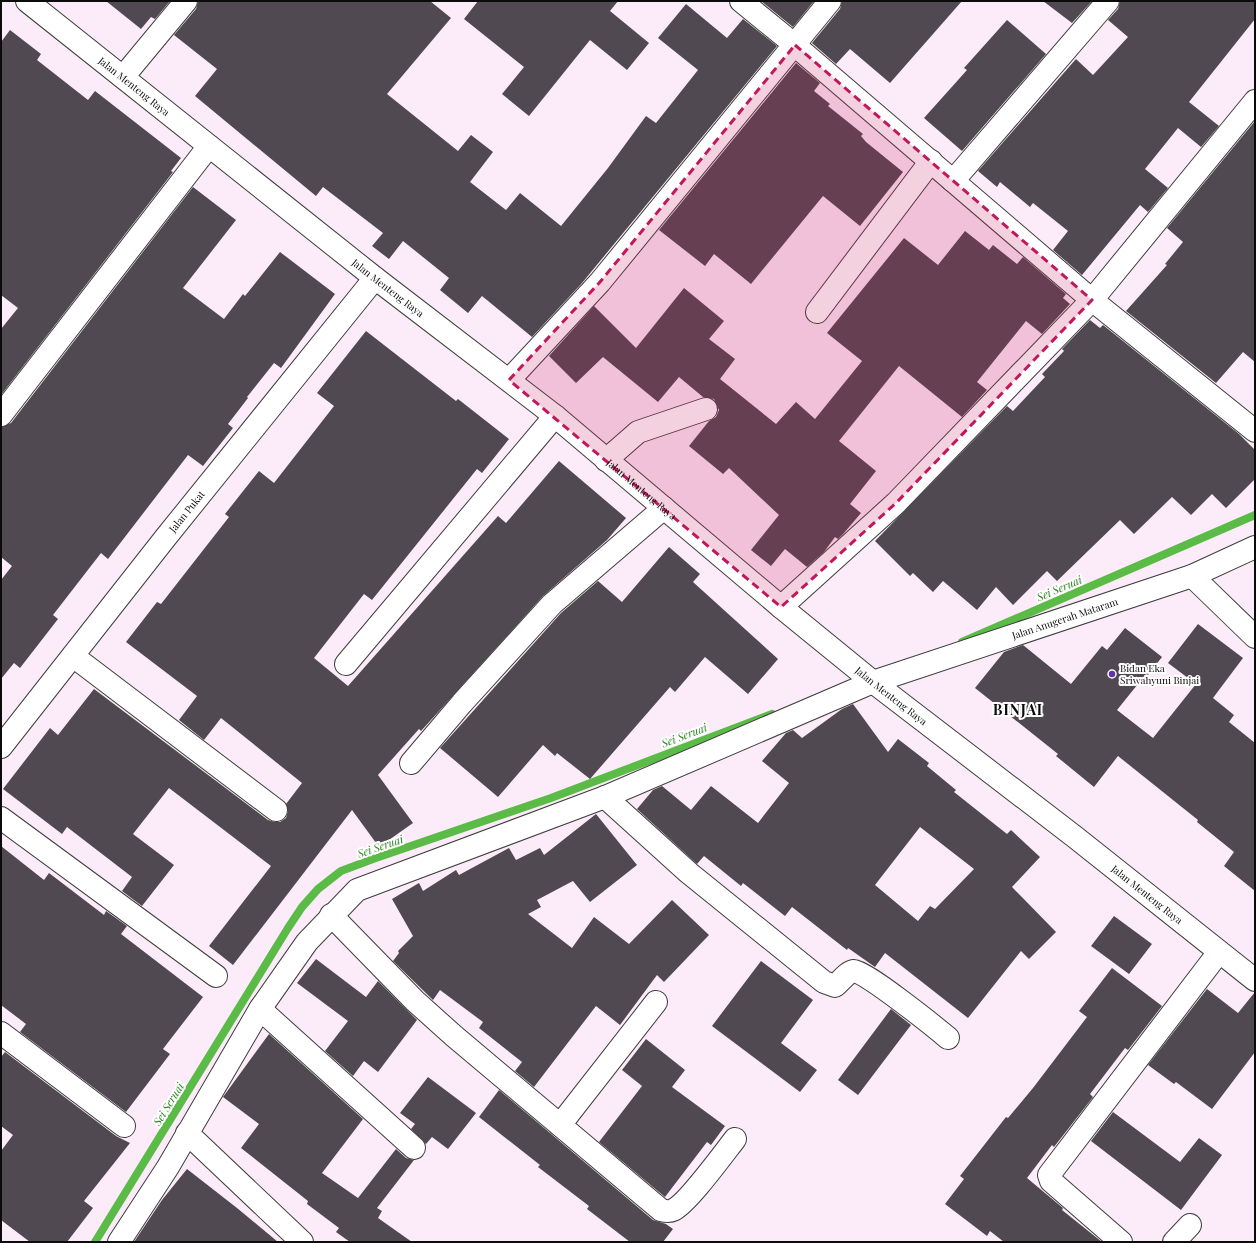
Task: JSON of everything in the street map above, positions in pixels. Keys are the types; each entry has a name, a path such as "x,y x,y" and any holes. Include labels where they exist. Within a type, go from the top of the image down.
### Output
{"street":[{"name":"Jalan Menteng Raya","path":"27,1 375,278 555,416 781,607 873,682 1075,837 1255,980"},
{"path":"123,77 186,1"},
{"path":"741,1 795,45 1092,300 1255,431"},
{"path":"509,380 600,282 830,1"},
{"path":"953,181 1108,1"},
{"path":"781,607 896,503 1092,300 1255,101"},
{"path":"1,415 209,146"},
{"path":"817,312 931,162"},
{"name":"Jalan Pukat","path":"1,747 166,537 375,278"},
{"path":"606,460 638,432 706,410"},
{"path":"346,664 555,416"},
{"path":"411,763 462,703 552,604 664,508"},
{"name":"Jalan Anugerah Mataram","path":"119,1242 168,1167 260,1009 307,942 331,915 357,890 605,797 873,682 1192,576 1255,547"},
{"path":"1192,576 1255,637"},
{"path":"73,656 276,810"},
{"path":"605,797 689,873 824,982 835,986 849,973 858,972 904,1002 948,1038"},
{"path":"1,818 216,976"},
{"path":"331,915 415,1001 454,1036 661,1210 673,1211 677,1208 696,1188 735,1139"},
{"path":"1121,1242 1050,1181 1049,1175 1220,952"},
{"path":"560,1125 656,1002"},
{"path":"260,1009 414,1148"},
{"path":"1,1033 124,1126"},
{"path":"188,1133 302,1242"},
{"path":"1174,1242 1190,1225"}],"highlighted area":[{"path":"795,45 1092,300 896,503 781,607 509,380 600,282"}],"building":[{"path":"106,1 170,1 155,19 151,17 141,29"},
{"path":"198,1 430,1 451,18 387,94 458,151 471,135 493,152 470,182 506,210 520,193 561,226 608,168 646,116 656,123 698,70 658,38 686,4 727,38 743,19 777,46 582,283 532,337 482,296 468,313 440,290 449,278 403,241 389,259 372,246 383,233 323,187 316,196 195,96 217,69 174,35 196,9"},
{"path":"478,1 618,1 610,11 649,43 627,70 590,40 529,116 502,94 524,67 464,19"},
{"path":"761,1 814,1 793,27"},
{"path":"842,1 962,1 890,83 850,49 836,64 812,43 840,9"},
{"path":"1043,1 1092,1 1072,23"},
{"path":"1120,1 1255,1 1255,19 1189,102 1219,126 1201,147 1178,128 1145,169 1168,188 1148,212 1140,205 1082,275 1053,250 1068,231 1033,203 1030,207 1000,182 997,187 978,171 1076,59 1093,75 1128,37 1108,20 1118,9"},
{"path":"1007,20 1046,54 962,151 924,118 967,70 964,68"},
{"path":"10,30 41,54 37,60 88,100 95,91 181,158 171,171 173,172 1,395 1,329 18,308 1,295 1,42"},
{"path":"796,63 820,83 814,91 830,104 828,106 863,134 861,136 866,142 903,172 860,226 823,196 751,284 714,254 705,266 659,230"},
{"path":"1255,121 1255,362 1243,352 1216,383 1126,311 1167,265 1165,264 1183,242 1167,228"},
{"path":"193,187 236,220 183,288 224,319 243,294 245,296 280,252 335,294 281,368 274,363 247,397 248,398 228,424 233,428 203,466 188,455 108,559 101,553 53,615 58,619 20,668 14,663 1,679 1,580 12,566 1,557 1,427 11,423"},
{"path":"965,231 989,250 993,245 1017,264 1023,257 1066,294 1063,298 1070,304 1042,334 1026,321 977,382 987,390 962,417 899,366 839,441 876,471 850,504 861,513 838,539 835,537 824,552 807,567 785,549 771,566 751,550 779,515 729,468 723,474 689,446 709,421 716,417 719,410 714,399 703,397 679,377 658,402 603,357 576,383 549,356 594,306 636,348 684,288 724,321 709,339 735,359 720,379 776,424 796,402 815,419 862,361 827,333 904,238 938,265"},
{"path":"1090,320 1100,328 1103,325 1239,434 1255,450 1255,479 1226,508 1212,494 1191,515 1172,497 1134,534 1120,520 1057,581 1047,571 1013,605 996,587 977,610 943,581 933,592 913,573 910,576 875,541 1007,406 1013,411 1045,377 1042,374 1064,351 1062,349"},
{"path":"366,331 456,401 458,399 509,439 482,473 477,469 372,600 364,594 314,658 348,686 498,516 506,523 559,461 626,518 607,540 543,596 421,731 419,729 378,775 413,823 379,847 352,810 233,965 209,946 271,866 169,788 133,834 174,865 142,906 122,891 132,877 67,827 62,834 3,789 50,728 58,735 94,689 268,820 280,822 286,818 288,811 286,804 302,783 221,718 204,740 179,720 197,696 126,642 157,602 161,604 229,517 225,514 259,471 274,483 334,406 317,393"},
{"path":"669,547 700,574 693,582 778,659 748,694 705,657 675,692 670,687 590,779 557,753 555,756 543,745 498,797 440,748 561,613 598,581 622,602"},
{"path":"1198,624 1243,658 1213,698 1234,715 1229,722 1255,743 1255,891 1224,866 1234,852 1197,822 1198,820 1118,756 1094,787 1056,756 1058,754 975,688 1004,652 1023,645 1071,684 1102,646 1107,650 1125,628 1162,657 1117,710 1153,738 1196,684 1168,663"},
{"path":"853,704 888,752 898,739 929,763 927,766 956,790 954,792 1007,834 1011,830 1040,857 1012,887 1056,932 1029,959 1021,951 968,1018 885,953 875,967 848,948 847,950 792,907 785,916 743,883 741,886 704,856 697,864 637,809 653,790 662,786 691,810 711,786 758,823 789,783 762,761 786,733 793,730 802,738 842,709","holes":["920,827 974,869 935,909 930,906 918,921 875,885"]},
{"path":"596,814 637,865 590,902 573,881 537,900 541,907 528,914 572,948 594,917 629,944 672,900 709,935 664,982 657,975 620,1025 596,1006 534,1087 515,1071 522,1062 479,1028 483,1022 440,990 433,1000 393,961 399,953 398,951 413,936 392,899 419,883 423,891 456,870 459,875 509,848 516,860 540,848 544,855"},
{"path":"1,846 44,880 49,873 104,915 106,911 127,926 121,934 203,997 163,1049 170,1054 126,1112 20,1032 26,1024 1,1005"},
{"path":"1114,916 1152,944 1129,974 1091,946"},
{"path":"316,959 366,997 378,981 417,1020 378,1072 364,1061 353,1076 325,1051 348,1021 297,983"},
{"path":"761,961 813,1000 781,1043 817,1070 800,1092 712,1026"},
{"path":"1112,968 1162,1006 1128,1050 1125,1048 1090,1094 1093,1097 1054,1147 1052,1145 1027,1178 1063,1208 1062,1210 1102,1242 1004,1242 990,1231 987,1236 945,1204 964,1179 960,1176 1006,1117 1008,1118 1033,1088 1087,1017 1079,1011"},
{"path":"1207,989 1238,1013 1255,992 1255,1052 1212,1109 1176,1082 1174,1084 1148,1065"},
{"path":"891,1009 911,1025 858,1095 838,1080"},
{"path":"269,1034 363,1119 322,1173 358,1198 396,1149 406,1158 414,1160 377,1208 382,1211 378,1218 412,1242 350,1242 336,1232 339,1228 307,1204 308,1201 241,1148 259,1124 223,1097"},
{"path":"646,1039 685,1070 672,1087 725,1126 711,1145 707,1142 665,1197 599,1142 642,1086 622,1070"},
{"path":"5,1052 116,1136 130,1143 84,1201 93,1208 67,1242 30,1242 1,1220 1,1151 13,1135 1,1126 1,1057"},
{"path":"428,1077 476,1113 448,1149 432,1137 426,1144 411,1129 415,1124 400,1113"},
{"path":"499,1090 653,1220 666,1224 673,1229 663,1242 630,1242 587,1209 589,1206 538,1167 540,1165 479,1117"},
{"path":"1113,1112 1180,1162 1199,1138 1222,1155 1181,1210 1091,1141"},
{"path":"187,1169 278,1242 134,1242 162,1200"}],"waterway":[{"name":"Sei Seruai","path":"962,642 1255,515"},
{"name":"Sei Seruai","path":"95,1242 288,928 302,907 318,889 341,871 551,798 772,714"}],"place":[{"name":"Bidan Eka Sriwahyuni Binjai","path":"1112,674"}],"district":[{"name":"BINJAI","path":"1018,709"}]}
